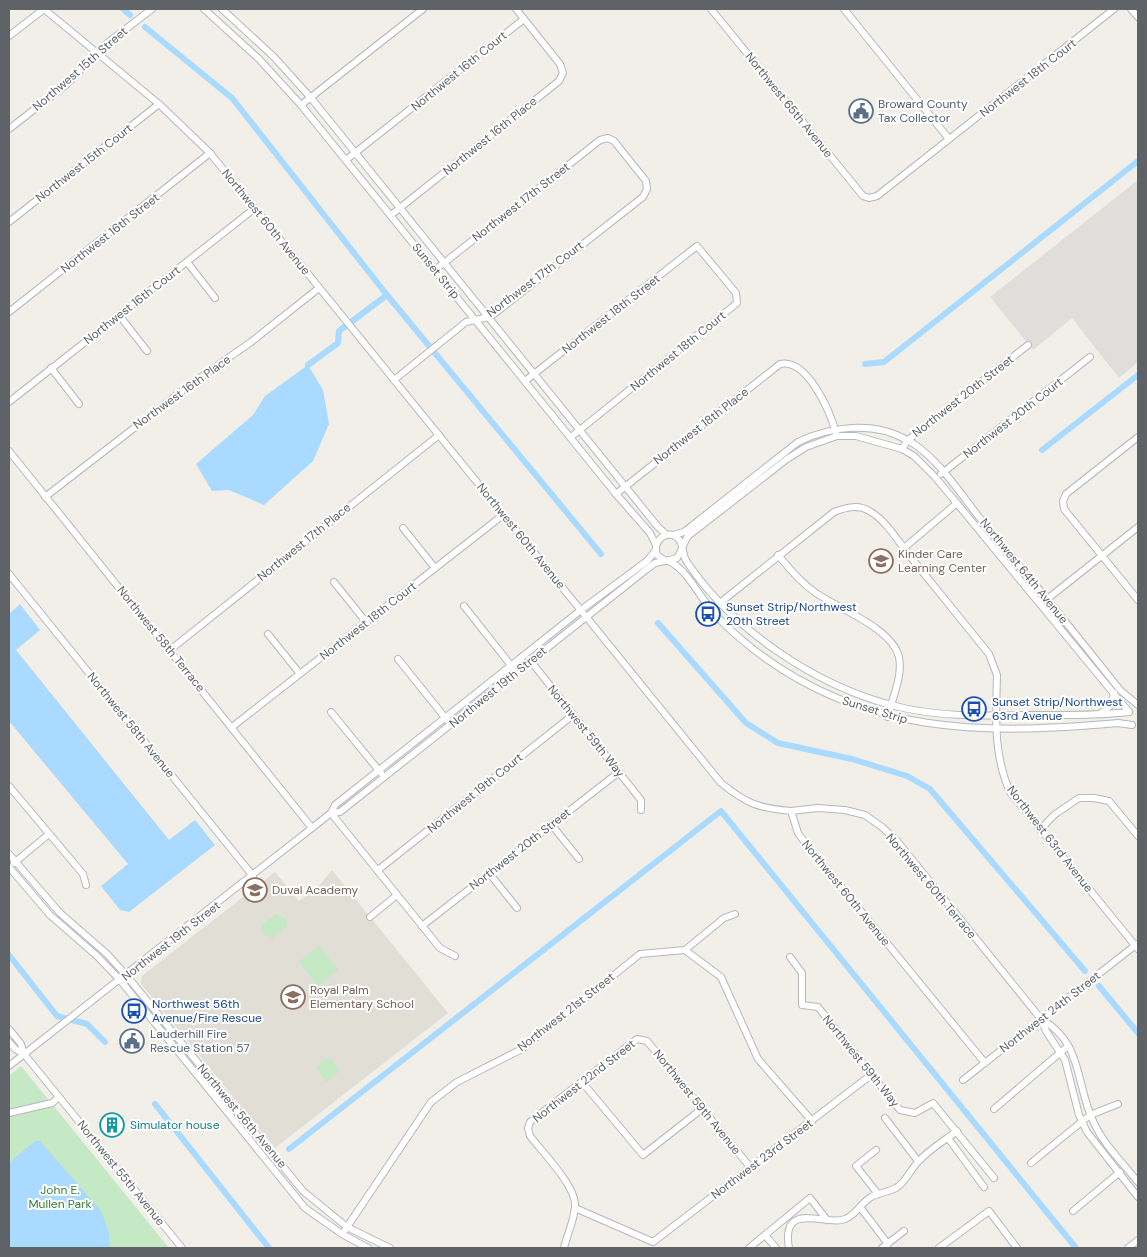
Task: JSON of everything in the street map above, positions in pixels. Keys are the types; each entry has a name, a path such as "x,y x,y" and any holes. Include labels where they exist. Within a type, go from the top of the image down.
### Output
{"street":[{"name":"Northwest 60th Avenue","path":"44,9 96,54 159,104 210,153 721,783 739,798 762,808 791,811 798,833 806,844 985,1062"},
{"path":"9,36 44,9"},
{"name":"Northwest 15th Street","path":"9,130 67,84 96,54 152,9"},
{"name":"Sunset Strip","path":"204,9 259,59 301,105 616,494 650,533 656,547"},
{"name":"Sunset Strip","path":"223,9 274,57 311,98 581,429 658,527 670,535"},
{"path":"216,20 223,9"},
{"path":"301,105 423,9"},
{"path":"516,9 524,19"},
{"name":"Northwest 65th Avenue","path":"711,9 863,196 869,198"},
{"path":"844,9 949,139"},
{"name":"Northwest 18th Court","path":"869,198 877,196 1114,9"},
{"path":"1131,9 1138,17"},
{"name":"Northwest 16th Place","path":"391,215 559,81 563,73 560,64 524,19"},
{"name":"Northwest 16th Court","path":"346,160 524,19"},
{"name":"Northwest 15th Court","path":"9,222 159,104"},
{"name":"Northwest 17th Street","path":"435,270 600,140 608,138 614,141 646,181 648,189"},
{"name":"Northwest 16th Street","path":"9,312 210,153"},
{"name":"Northwest 17th Court","path":"394,380 466,322 489,317 643,197 648,189"},
{"name":"Northwest 16th Court","path":"9,402 255,208"},
{"name":"Northwest 18th Street","path":"525,381 697,246 736,292 737,303"},
{"path":"187,262 215,298"},
{"name":"Northwest 16th Place","path":"45,496 191,384 251,342 319,288"},
{"name":"Northwest 18th Court","path":"571,437 737,303"},
{"path":"119,315 148,351"},
{"name":"Northwest 20th Street","path":"902,449 908,440 1028,345"},
{"name":"Northwest 20th Court","path":"936,478 1090,357"},
{"name":"Northwest 18th Place","path":"616,494 780,364 788,362 796,365 823,398 836,432"},
{"path":"52,368 80,404"},
{"path":"902,449 836,432 787,459 688,536 677,558 667,561 659,558 656,547 661,536 684,532 798,442 818,432 868,429 908,440"},
{"name":"Northwest 17th Place","path":"170,650 438,434"},
{"path":"1138,437 1066,494 1063,501 1064,509 1138,600"},
{"name":"Northwest 64th Avenue","path":"908,440 943,472 1120,690 1138,705"},
{"name":"Northwest 64th Avenue","path":"902,449 914,456 936,478 1041,604 1095,674 1129,712"},
{"name":"Northwest 58th Terrace","path":"9,451 312,828"},
{"path":"904,548 957,503"},
{"name":"Northwest 63rd Avenue","path":"778,555 834,512 849,507 860,507 880,519 989,654 997,675 997,752 1002,773 1010,792 1137,946"},
{"name":"Northwest 18th Court","path":"232,727 503,514"},
{"path":"1041,604 1138,527"},
{"path":"403,528 435,568"},
{"path":"670,535 678,538 682,548"},
{"name":"Northwest 19th Street","path":"9,1066 253,876 331,813 334,805 511,664 646,562 656,547"},
{"name":"Sunset Strip","path":"682,548 688,564 720,602 767,644 817,676 890,705 950,715 996,716 1129,712"},
{"path":"711,610 778,555 815,592 869,622 895,650 899,656 900,670 888,717"},
{"name":"Sunset Strip","path":"667,561 678,568 711,610 751,648 812,688 853,706 888,717 935,725 996,728 1118,723 1135,726"},
{"name":"Northwest 19th Street","path":"331,813 340,812 655,563 667,561"},
{"name":"Northwest 58th Avenue","path":"9,574 253,876"},
{"path":"334,582 366,622"},
{"path":"464,606 516,672"},
{"path":"268,634 300,674"},
{"name":"Northwest 59th Way","path":"525,654 642,800 642,810"},
{"path":"398,659 450,724"},
{"path":"812,688 817,676"},
{"path":"1100,714 1113,702 1113,692"},
{"path":"1135,726 1128,719 1129,712 1138,705"},
{"path":"330,712 384,777"},
{"name":"Northwest 19th Court","path":"378,870 572,715"},
{"name":"Northwest 20th Street","path":"422,926 618,772"},
{"path":"9,786 83,874 86,885"},
{"path":"1040,830 1054,815 1079,798 1094,798 1109,801 1138,836"},
{"name":"Northwest 60th Terrace","path":"791,811 818,808 845,810 865,816 882,827 896,841 1041,1019 1046,1031 1061,1052 1070,1075 1082,1121 1095,1143 1138,1197"},
{"path":"331,813 440,948 455,956"},
{"path":"551,824 579,859"},
{"path":"9,867 49,834"},
{"name":"Northwest 56th Avenue","path":"9,854 60,913 107,954 126,975 303,1191 347,1227 390,1248"},
{"name":"Northwest 56th Avenue","path":"9,867 50,915 97,956 120,980 305,1208 342,1234 368,1248"},
{"path":"489,873 517,908"},
{"path":"370,918 398,895"},
{"path":"736,914 724,918 685,950 721,977 758,1059 812,1121"},
{"name":"Northwest 24th Street","path":"963,1080 1137,946"},
{"name":"Northwest 21st Street","path":"342,1234 431,1102 458,1082 522,1048 640,954 685,950"},
{"name":"Northwest 59th Way","path":"790,958 802,973 802,1004 818,1007 900,1110 915,1113 933,1103 994,1178"},
{"name":"Northwest 60th Terrace","path":"1041,1019 1052,1025 1068,1046 1078,1066 1090,1115 1103,1139 1138,1180"},
{"name":"Northwest 55th Avenue","path":"9,1029 21,1044 24,1054 182,1248"},
{"name":"Northwest 22nd Street","path":"575,1208 575,1198 570,1187 530,1136 528,1128 530,1122 632,1041 642,1038"},
{"name":"Northwest 59th Avenue","path":"642,1038 647,1041 750,1167"},
{"name":"Northwest 55th Avenue","path":"9,1042 14,1049 24,1054"},
{"path":"994,1109 1068,1046"},
{"name":"Northwest 23rd Street","path":"575,1208 653,1242 871,1075"},
{"path":"582,1082 643,1154 703,1108"},
{"path":"9,1113 52,1102 59,1097"},
{"path":"1031,1163 1090,1115 1118,1104"},
{"path":"885,1118 918,1161"},
{"path":"789,1248 791,1226 804,1218 814,1217 839,1222 846,1219 878,1194 897,1188 918,1161 957,1131"},
{"path":"948,1138 984,1187"},
{"path":"876,1150 856,1166 878,1194"},
{"path":"1073,1211 1126,1167"},
{"path":"749,1248 810,1198 827,1220"},
{"path":"860,1207 885,1246 904,1231"},
{"path":"564,1248 575,1208"},
{"path":"939,1248 989,1211 1017,1248"},
{"path":"765,1235 776,1248"},
{"path":"1128,1248 1138,1240"}],"shaded area":[{"path":"1138,180 1138,362 1119,378 1072,318 1033,350 990,297"},
{"name":"Royal Palm Elementary School","path":"332,870 448,1013 275,1148 141,984 141,980 142,976 275,872 299,901 317,888"}],"green space":[{"path":"276,914 286,919 287,925 273,938 263,934 261,925"},
{"path":"319,946 338,970 318,986 299,962"},
{"path":"326,1059 331,1059 340,1071 327,1082 316,1067"},
{"name":"John E. Mullen Park","path":"21,1066 169,1248 9,1248 9,1076"}],"water":[{"path":"308,365 323,390 329,424 313,461 264,505 229,490 212,491 196,464 253,415 265,396"},
{"path":"20,604 40,630 16,650 169,840 195,820 215,845 129,912 120,910 101,886 128,864 9,721 9,614"},
{"path":"35,1141 40,1141 101,1211 109,1232 110,1248 9,1248 9,1163"}],"waterway":[{"path":"123,9 130,15"},
{"path":"145,27 232,98 387,295 601,554"},
{"path":"865,364 884,362 1138,161"},
{"path":"308,365 338,343 339,331 387,295"},
{"path":"1042,450 1138,375"},
{"path":"658,623 746,723 778,743 852,759 907,776 930,789 1085,971"},
{"path":"289,1149 721,811 1076,1248"},
{"path":"9,955 57,1016 87,1024 105,1042"},
{"path":"1099,986 1138,1033"},
{"path":"155,1104 269,1248"}],"place":[{"name":"Broward County Tax Collector","path":"861,111"},
{"name":"Kinder Care Learning Center","path":"881,561"},
{"name":"Sunset Strip/Northwest 20th Street","path":"708,614"},
{"name":"Sunset Strip/Northwest 63rd Avenue","path":"974,709"},
{"name":"Duval Academy","path":"255,890"},
{"name":"Royal Palm Elementary School","path":"293,997"},
{"name":"Northwest 56th Avenue/Fire Rescue","path":"134,1011"},
{"name":"Lauderhill Fire Rescue Station 57","path":"132,1041"},
{"name":"Simulator house","path":"112,1125"}]}
